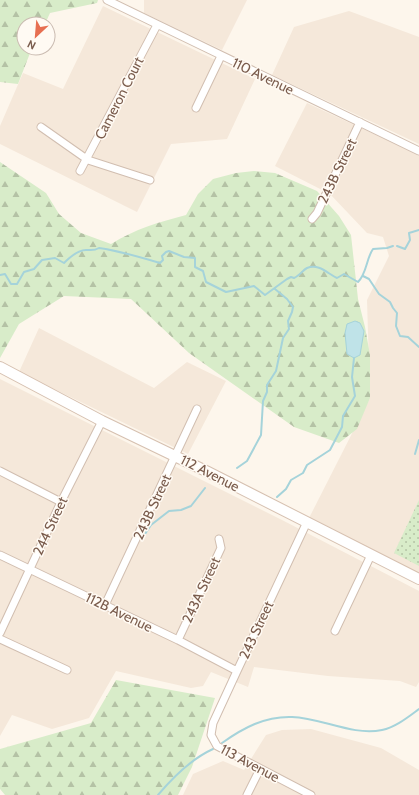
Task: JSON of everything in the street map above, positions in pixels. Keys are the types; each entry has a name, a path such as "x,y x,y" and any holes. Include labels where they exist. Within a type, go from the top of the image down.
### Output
{"main road":[{"name":"112 Avenue","path":"0,367 102,420 419,579"}],"street":[{"name":"110 Avenue","path":"107,0 419,151"},
{"name":"Cameron Court","path":"80,171 88,160 157,25"},
{"path":"196,108 222,56"},
{"name":"243B Street","path":"312,219 317,212 360,122"},
{"path":"41,127 88,160 150,180"},
{"name":"243B Street","path":"106,605 197,409"},
{"name":"244 Street","path":"0,633 61,502 102,420"},
{"path":"0,471 61,502"},
{"name":"243 Street","path":"212,740 211,730 213,723 307,522"},
{"name":"243A Street","path":"178,640 221,548 219,539"},
{"name":"112B Avenue","path":"0,555 178,640 237,671"},
{"path":"335,631 371,555"},
{"path":"0,639 67,670"},
{"name":"113 Avenue","path":"212,740 217,746 311,795"},
{"path":"247,795 260,769"}],"shaded area":[{"path":"144,0 247,0 222,50 144,13"},
{"path":"103,6 255,79 227,139 171,144 137,212 0,144 0,126 23,73 63,89"},
{"path":"349,11 419,37 419,144 272,75 294,27"},
{"path":"307,103 419,155 419,579 307,522 370,398 367,300 389,256 383,237 367,233 330,194 275,166"},
{"path":"39,328 154,388 187,362 226,381 188,454 19,372"},
{"path":"0,379 284,521 419,591 419,682 416,687 400,681 328,676 254,667 248,687 211,672 203,686 191,688 116,671 89,718 52,729 12,715 0,736"},
{"path":"311,729 381,748 419,770 419,795 183,795 193,774 223,761 244,770 266,735 282,730"}],"green space":[{"path":"0,0 98,0 97,3 50,13 49,16 16,16 16,56 29,56 18,84 0,82"},
{"path":"0,162 46,193 59,214 81,233 111,244 147,226 186,215 198,194 213,179 236,173 254,171 275,173 317,191 339,216 351,235 358,299 370,355 370,398 357,429 339,443 294,427 189,353 131,299 64,296 19,324 0,358"},
{"path":"419,500 419,566 394,553"},
{"path":"116,680 215,698 192,767 178,795 5,795 0,789 0,749 91,723"}],"water":[{"path":"355,321 360,323 364,331 360,355 354,358 347,354 345,333 347,324"}],"waterway":[{"path":"397,246 405,249 410,240 409,233 419,230"},
{"path":"0,275 5,274 11,284 17,284 24,272 34,269 42,260 55,258 64,263 80,251 99,248 122,252 160,263 163,260 162,256 169,251 184,257 195,258 195,267 203,271 206,282 226,292 254,286 265,295 287,279 291,277 294,278 305,269 311,267 319,268 337,278 344,274 358,282 363,274 373,249 393,246"},
{"path":"363,276 369,279 379,294 390,302 397,313 396,326 400,336 408,337 419,347"},
{"path":"237,468 247,461 261,435 263,401 267,392 267,385 276,371 283,338 289,329 288,321 293,307 287,299 275,289"},
{"path":"277,497 286,489 291,480 303,473 307,465 330,450 342,427 343,416 355,396 352,377 354,358"},
{"path":"415,454 419,440"},
{"path":"145,534 151,525 169,511 181,510 191,506 205,488"},
{"path":"222,743 238,732 255,724 282,717 303,718 348,729 371,731 392,727 419,709"},
{"path":"158,795 183,769 197,758 213,749"}]}
